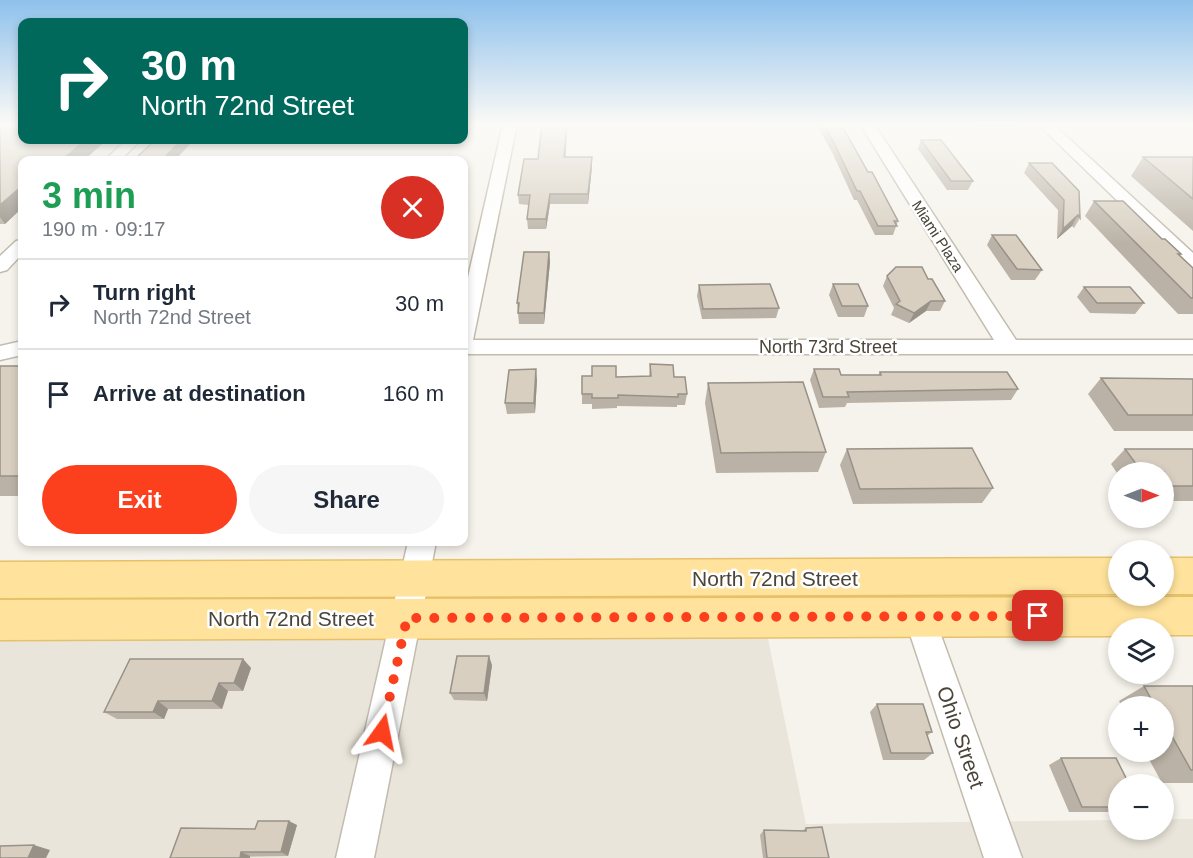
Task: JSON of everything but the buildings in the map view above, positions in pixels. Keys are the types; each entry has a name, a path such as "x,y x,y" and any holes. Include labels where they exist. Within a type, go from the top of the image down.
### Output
{"main road":[{"name":"North 72nd Street","path":"0,620 411,598 1108,576"},
{"path":"1174,576 1193,576"},
{"name":"North 72nd Street","path":"0,580 411,598 919,616 1193,616"}],"street":[{"path":"468,319 501,164"},
{"name":"Miami Plaza","path":"893,164 1010,348"},
{"path":"1088,164 1193,263"},
{"path":"0,266 18,249"},
{"name":"North 73rd Street","path":"468,347 1193,347"},
{"path":"0,353 18,349"},
{"path":"355,858 421,546"},
{"name":"Ohio Street","path":"919,616 1003,858"}],"shaded area":[{"path":"767,634 806,824 1108,820 1108,840 1174,840 1174,819 1193,819 1193,858 0,858 0,637"}],"route":[{"path":"382,732 407,618 1038,616"}]}
